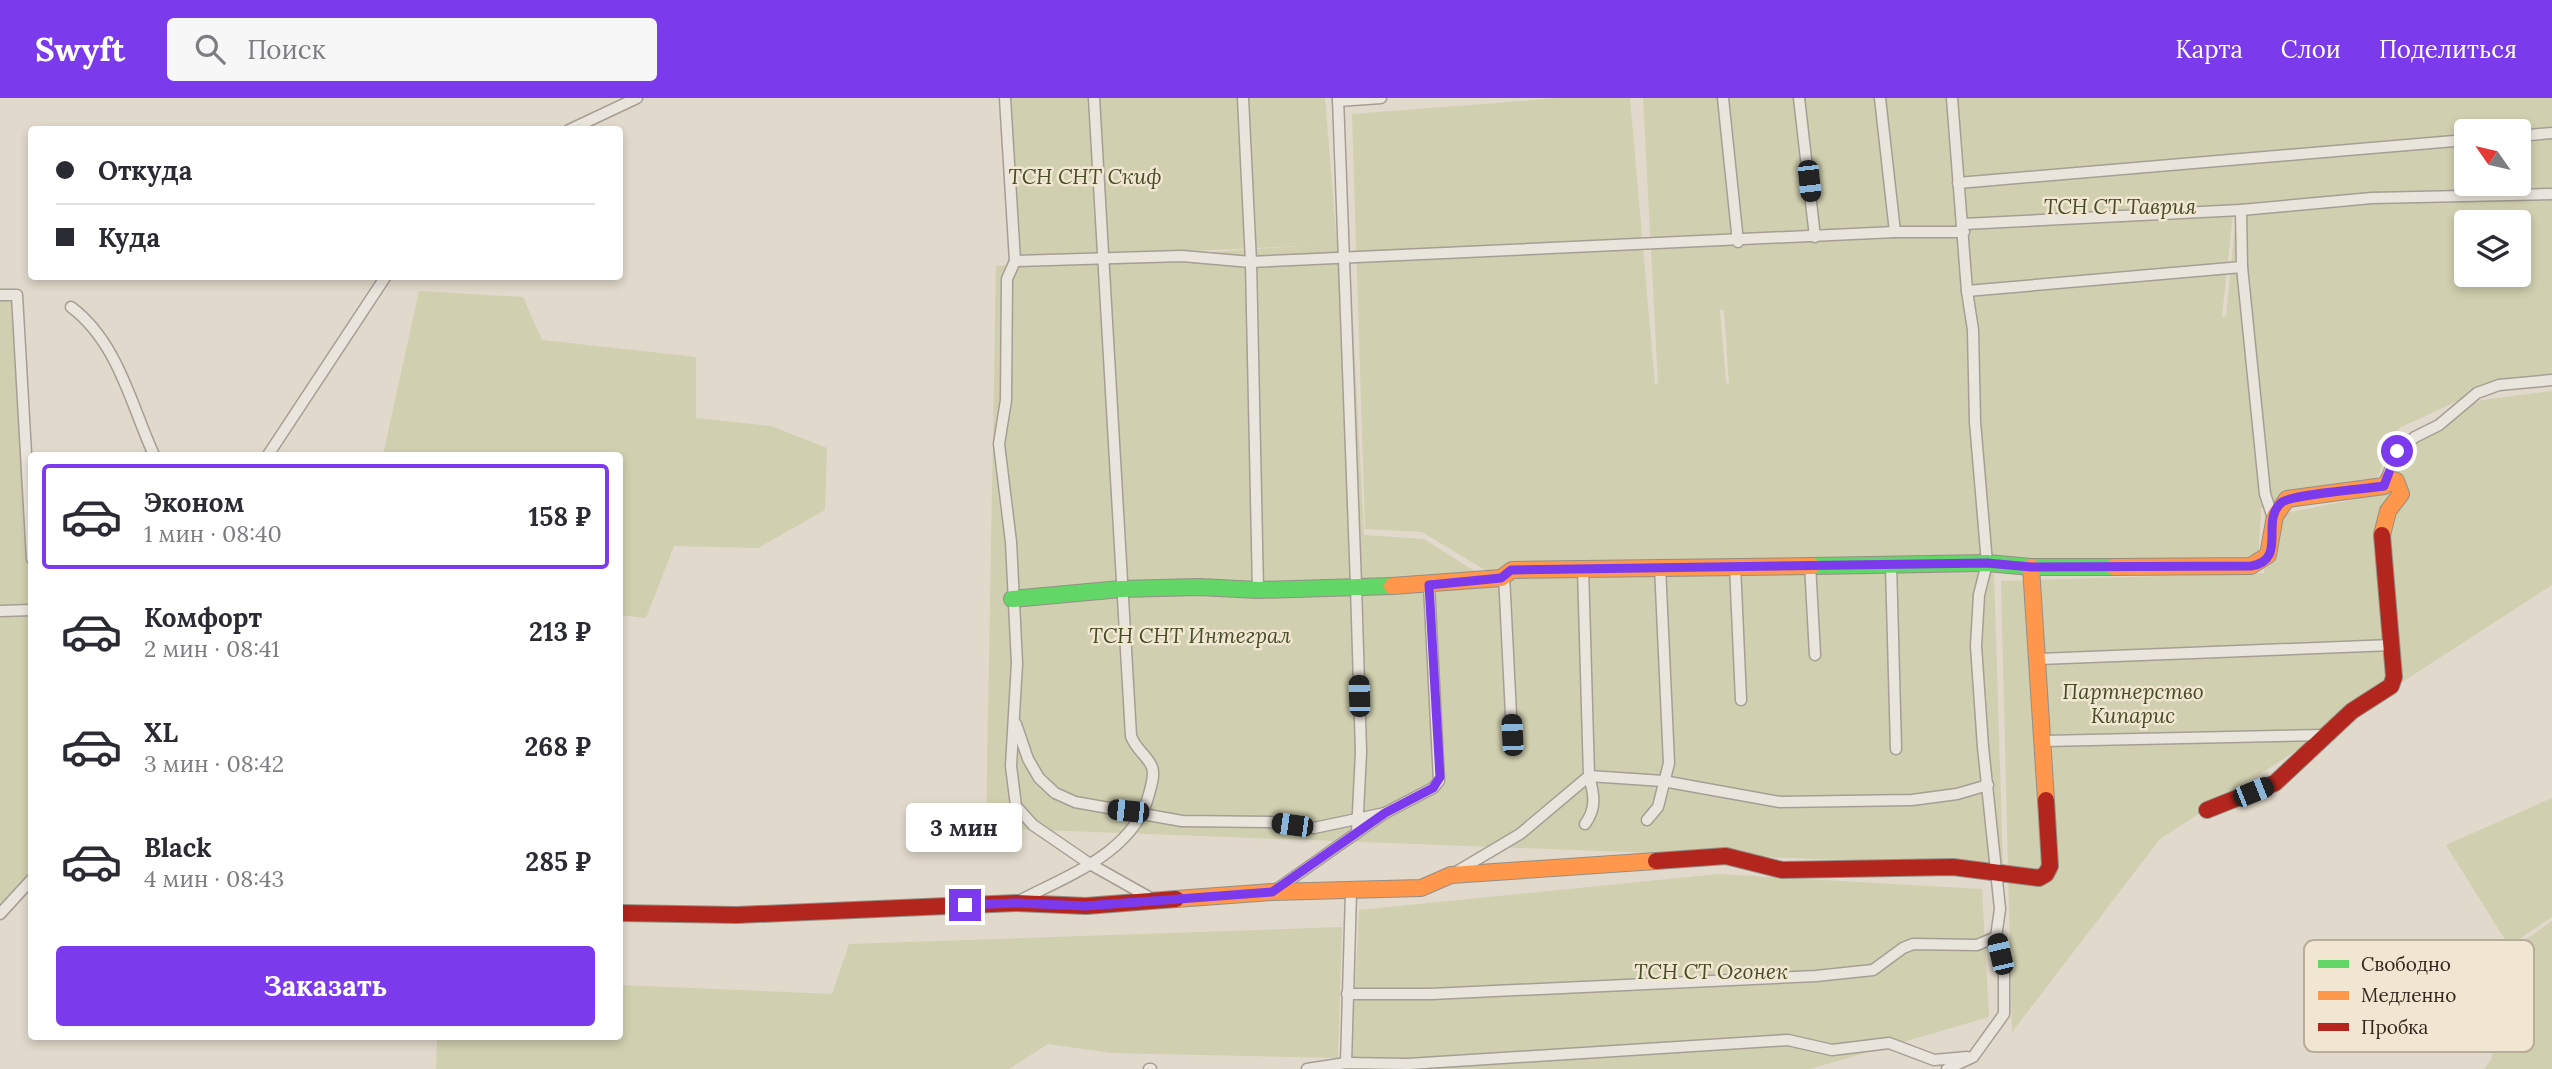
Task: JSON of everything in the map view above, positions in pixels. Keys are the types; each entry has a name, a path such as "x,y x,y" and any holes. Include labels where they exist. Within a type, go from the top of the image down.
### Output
{"street":[{"path":"578,126 637,98"},
{"path":"1005,98 1015,261 1007,279 1006,400 999,444 1011,542 1017,663 1011,766 1016,806 1032,825 1090,864 1153,900"},
{"path":"1016,903 1090,864 1118,844 1145,813 1153,780 1152,767 1136,749 1131,736 1101,259 1094,98"},
{"path":"1242,98 1251,262 1258,590"},
{"path":"1357,833 1361,752 1338,99 1381,98"},
{"path":"1723,98 1738,242"},
{"path":"1799,98 1815,237"},
{"path":"1880,98 1895,232"},
{"path":"1947,1069 1973,1057 2004,1014 2004,972 1996,937 2000,909 1976,646 1979,595 1987,563 1975,422 1973,330 1958,183 1956,98"},
{"path":"2531,135 2552,133"},
{"path":"1958,183 2454,141"},
{"path":"1015,261 1182,256 1251,262 1738,242 2241,210 2372,198 2552,194"},
{"path":"1012,599 1121,589 1199,587 1258,590 1356,585 1429,585 1504,575 1511,570 1583,568 1987,563 2031,567 2258,565 2272,552 2273,518 2265,494 2242,267 2241,210"},
{"path":"1967,291 2242,267"},
{"path":"270,452 383,280"},
{"path":"0,295 17,295 28,489"},
{"path":"71,307 85,317 103,341 126,385 153,452"},
{"path":"2384,486 2397,451 2415,437 2439,425 2476,394 2499,385 2552,380"},
{"path":"2207,810 2275,783 2352,711 2391,686 2392,645 2382,524 2402,491 2393,479 2389,479 2384,486 2287,499 2280,503 2273,518"},
{"path":"1810,564 1815,655"},
{"path":"1891,564 1896,749"},
{"path":"1735,565 1741,700"},
{"path":"1647,820 1658,807 1669,763 1660,566"},
{"path":"1451,875 1726,856 1782,870 1953,867 2039,878 2049,871 2044,741 2031,567"},
{"path":"1583,568 1589,776 1594,793 1594,812 1585,824"},
{"path":"1504,575 1512,735"},
{"path":"1272,892 1385,813 1433,788 1440,777 1429,585"},
{"path":"0,611 28,610"},
{"path":"2039,659 2392,645"},
{"path":"1013,718 1028,760 1039,778 1055,793 1075,802 1182,821 1269,822 1314,828 1385,813"},
{"path":"2044,741 2325,735"},
{"path":"623,913 737,915 1016,903 1086,906 1272,892 1351,892 1421,888 1451,875 1520,834 1589,776 1663,781 1780,802 1912,800 1957,794 1988,785"},
{"path":"0,914 28,883"},
{"path":"1346,1063 1351,892"},
{"path":"1347,994 1431,994 1816,976 1873,970 1913,944 1977,945 1996,937"},
{"path":"1307,1069 1346,1063 1408,1064 1788,1040 1832,1050 1889,1044 1934,1060 1973,1057"}],"green space":[{"path":"1000,98 1325,98 1337,244 1349,244 1364,535 1424,539 1479,574 1490,573 1422,532 1365,529 1352,114 1561,98 1630,98 1655,385 1658,384 1643,98 2552,98 2552,384 2477,392 2399,428 2374,485 2261,508 2258,565 1491,574 1994,573 2003,866 986,828 996,266 1316,245 1009,260","holes":["2233,214 2236,214 2226,316 2222,317","1720,310 1724,310 1729,384 1726,383"]},
{"path":"419,291 523,297 542,340 696,357 696,418 771,426 827,448 825,510 758,548 674,546 646,618 623,615 623,452 384,452"},
{"path":"17,295 28,496 28,883 0,914 0,296"},
{"name":"Партнерство Кипарис","path":"2552,391 2552,585 2160,839 2012,1032 2001,581 2264,573 2270,516 2373,496 2405,437 2482,400"},
{"path":"2552,798 2552,917 2518,940 2505,940 2446,845"},
{"name":"ТСН СТ Огонек","path":"1718,874 1982,889 1989,1017 1810,1069 1351,1069 1359,910"},
{"path":"2552,921 2552,1069 2484,1069 2493,1052 2534,1052 2534,940 2525,940"},
{"path":"1342,927 1338,1058 1112,1053 1048,1044 1009,1069 436,1069 437,1040 623,1040 623,985 832,994 849,944"}],"traffic: fast":[{"path":"1812,566 1987,563 2031,567 2114,567"},
{"path":"1012,599 1121,589 1199,587 1258,590 1392,586"}],"traffic: slow":[{"path":"2114,567 2251,566 2268,555 2275,516 2287,499 2384,486 2389,479 2396,481 2401,494 2388,511 2382,535"},
{"path":"1392,586 1501,578 1512,570 1812,566"},
{"path":"2031,567 2046,800"},
{"path":"1176,899 1272,892 1421,888 1451,875 1656,861"}],"traffic: jam":[{"path":"2207,810 2275,783 2352,711 2391,686 2394,677 2382,535"},
{"path":"1656,861 1726,856 1782,870 1953,867 2039,878 2046,874 2050,866 2046,800"},
{"path":"623,913 737,915 1016,903 1086,906 1176,899"}],"route":[{"path":"965,905 1016,903 1086,906 1272,892 1385,813 1433,788 1440,777 1429,585 1501,578 1511,570 1987,563 2031,567 2251,566 2264,562 2272,552 2273,518 2280,503 2295,497 2338,494 2384,486 2389,466 2397,451"}],"park label":[{"name":"ТСН СНТ Скиф","path":"1085,177"},
{"name":"ТСН СТ Таврия","path":"2120,207"},
{"name":"ТСН СНТ Интеграл","path":"1190,636"}]}
